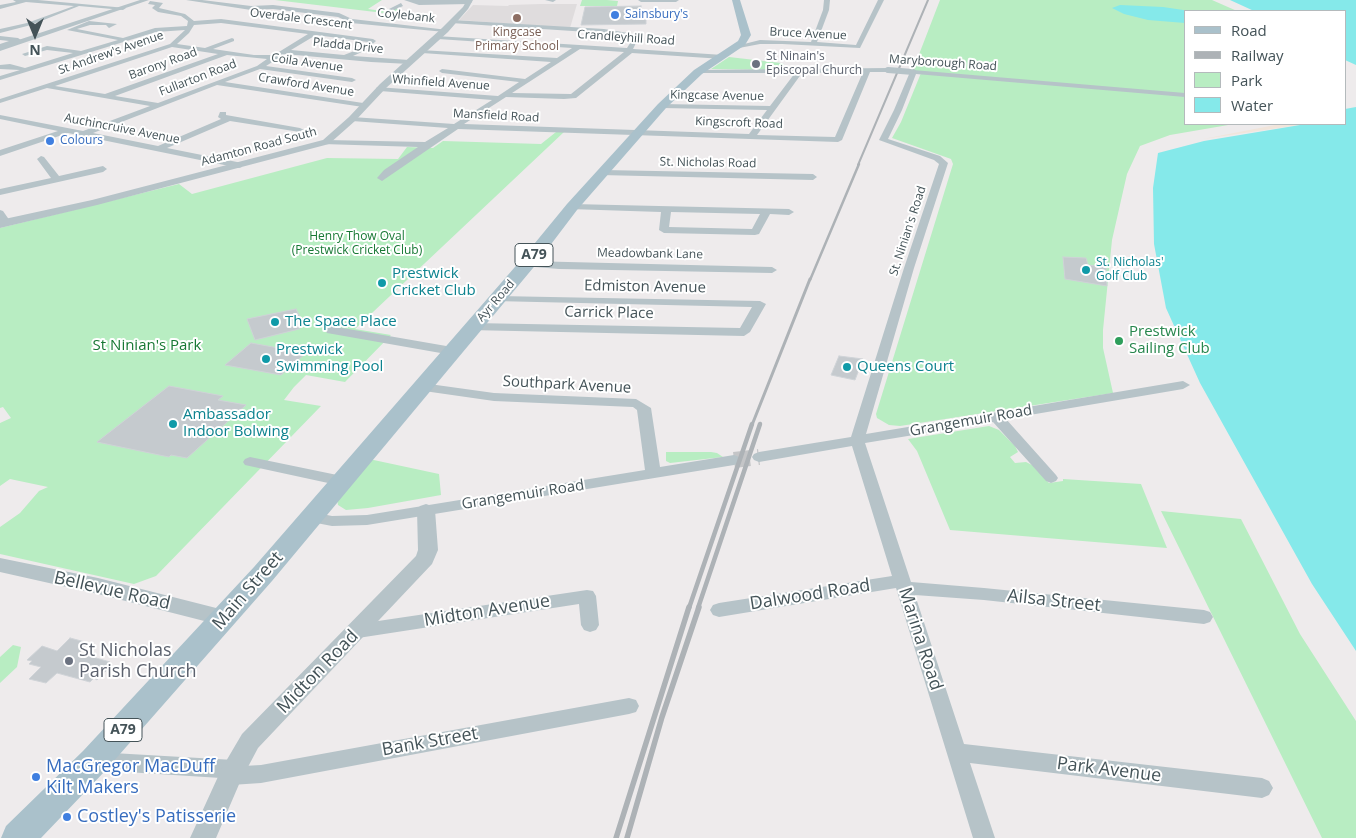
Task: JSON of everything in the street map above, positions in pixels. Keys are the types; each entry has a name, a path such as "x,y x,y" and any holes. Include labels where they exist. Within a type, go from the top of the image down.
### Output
{"main road":[{"path":"736,0 748,42"},
{"name":"Ayr Road","path":"312,517 498,299 572,207 662,106 698,72 748,42"},
{"name":"Main Street","path":"18,838 94,761 224,618 312,517"}],"street":[{"path":"16,0 123,8"},
{"path":"47,3 57,0"},
{"path":"106,6 128,0"},
{"name":"Coylebank","path":"188,0 251,8 273,7 339,15 349,20 441,34"},
{"path":"209,3 218,0"},
{"path":"407,0 416,2 470,1"},
{"path":"548,0 553,0"},
{"path":"641,0 676,0"},
{"path":"812,44 826,10 827,0"},
{"name":"Bruce Avenue","path":"748,42 812,44 855,48 858,47 880,0"},
{"path":"0,7 25,1"},
{"path":"0,47 148,1"},
{"name":"St Andrew's Avenue","path":"0,101 172,45 191,25 189,18 155,8 161,4 148,1"},
{"name":"Adamton Road South","path":"4,224 93,203 326,142 352,119 380,89 441,34 470,1"},
{"path":"390,10 402,8 416,2"},
{"path":"0,31 46,18 82,5"},
{"path":"374,24 396,15"},
{"path":"46,18 72,19"},
{"name":"Overdale Crescent","path":"0,78 155,30 221,21 374,41 364,49 345,57"},
{"path":"453,22 604,31 609,34"},
{"path":"109,26 114,24 89,23 70,30 126,39"},
{"name":"Fullarton Road","path":"83,134 259,67 315,33"},
{"name":"Crandleyhill Road","path":"441,34 723,57"},
{"path":"382,178 387,172 427,145 558,60 604,34 638,36 630,50"},
{"path":"12,39 20,36"},
{"path":"0,38 18,40 0,47"},
{"path":"205,49 232,40"},
{"path":"172,45 226,53 276,57"},
{"path":"25,54 47,48 81,53"},
{"name":"Whinfield Avenue","path":"380,89 502,97 573,96 630,50"},
{"path":"422,51 558,60"},
{"name":"Pladda Drive","path":"284,52 311,52 345,57 409,62"},
{"name":"Barony Road","path":"107,96 226,53"},
{"path":"0,67 10,66 51,71"},
{"name":"Coila Avenue","path":"259,67 352,80"},
{"name":"Kingscroft Road","path":"639,132 838,140 867,70"},
{"name":"Maryborough Road","path":"698,72 888,70 1056,82 1184,95"},
{"path":"61,72 80,76"},
{"path":"446,72 526,81"},
{"path":"752,136 799,72"},
{"name":"St. Ninian's Road","path":"857,440 909,268 944,163 937,158 883,140 898,110 913,72"},
{"name":"Crawford Avenue","path":"215,83 363,106"},
{"path":"48,86 158,105"},
{"name":"Kingcase Avenue","path":"662,106 772,108"},
{"path":"158,149 226,116 300,130"},
{"name":"Auchincruive Avenue","path":"0,117 239,165"},
{"name":"Mansfield Road","path":"352,119 457,126 639,132"},
{"path":"0,124 13,120"},
{"path":"0,153 66,130"},
{"path":"326,142 427,145"},
{"path":"41,159 58,179"},
{"path":"0,192 103,169"},
{"name":"St. Nicholas Road","path":"602,173 813,177"},
{"path":"572,207 789,212"},
{"path":"666,210 664,230 756,232 766,212"},
{"path":"0,213 4,224"},
{"name":"Meadowbank Lane","path":"527,264 772,270"},
{"name":"Edmiston Avenue","path":"498,299 760,304 744,332"},
{"name":"Carrick Place","path":"473,327 744,332"},
{"path":"331,330 452,351"},
{"name":"Grangemuir Road","path":"759,457 1183,386"},
{"name":"Southpark Avenue","path":"422,387 494,398 636,403 644,408 653,473"},
{"path":"996,417 1051,478"},
{"name":"Marina Road","path":"857,440 984,838"},
{"name":"Grangemuir Road","path":"312,517 346,521 426,510 734,460"},
{"path":"250,462 342,481"},
{"name":"Midton Road","path":"203,838 233,772 250,741 358,631 425,559 428,550 426,510"},
{"name":"Bellevue Road","path":"0,565 98,586 224,618"},
{"name":"Dalwood Road","path":"719,610 903,585"},
{"name":"Ailsa Street","path":"903,585 1204,617"},
{"name":"Midton Avenue","path":"358,631 587,596 590,624"},
{"name":"Bank Street","path":"94,761 261,774 629,706"},
{"name":"Park Avenue","path":"956,752 1262,788"}],"shaded area":[{"name":"Kingcase Primary School","path":"577,4 570,28 459,20 473,5 508,6"}],"green space":[{"path":"275,0 382,0 368,9 382,11 401,8 399,10 401,11 392,14"},
{"path":"582,0 618,1 617,6 580,6"},
{"path":"940,0 1212,0 1235,10 1184,10 1184,125 1228,125 1170,135 1140,146 1127,174 1112,240 1103,330 1103,348 1113,393 900,426 889,425 877,418 876,414 953,164 951,159 892,138 901,122 921,73 913,70"},
{"path":"729,57 784,64 780,70 711,69"},
{"name":"St Ninian's Park","path":"556,132 564,132 355,329 391,335 345,382 306,375 294,387 284,400 321,406 156,576 134,584 0,554 0,527 20,513 39,491 48,487 10,479 0,486 0,423 11,418 3,407 0,408 0,228 179,184 192,194 327,158 398,159 407,147 433,148 443,141 541,144"},
{"path":"989,426 999,430 1015,446 1018,452 1010,457 1015,463 1026,462 1034,466 1049,483 1063,481 1063,479 1141,484 1167,548 950,530 917,451 908,439"},
{"path":"666,452 711,452 723,457 670,463 666,461"},
{"path":"369,459 439,474 441,495 346,510 338,505 337,499"},
{"path":"1161,511 1241,519 1300,634 1356,721 1356,838 1322,838"},
{"path":"13,645 21,647 17,667 0,683 0,657"}],"sand":[{"path":"1275,125 1299,125 1203,139"}],"water":[{"path":"1230,0 1356,0 1356,65 1346,60 1346,10 1252,10"},
{"path":"1120,5 1184,10 1184,23 1148,20 1124,14 1112,8"},
{"path":"1356,107 1356,651 1312,584 1200,383 1166,308 1154,244 1153,188 1158,153 1204,141 1300,125 1346,125 1346,109"}],"building":[{"name":"Sainsbury's","path":"641,6 641,10 646,10 646,24 581,25 585,7"},
{"name":"St. Nicholas' Golf Club","path":"1063,257 1086,258 1088,265 1106,267 1107,286 1065,279"},
{"name":"The Space Place","path":"296,309 304,325 299,329 255,340 247,319"},
{"name":"Prestwick Swimming Pool","path":"251,343 306,353 281,375 225,365"},
{"name":"Queens Court","path":"839,356 863,359 855,380 831,375"},
{"name":"Ambassador Indoor Bolwing","path":"169,386 223,396 218,400 246,405 187,458 171,455 169,457 97,442"},
{"name":"St Nicholas Parish Church","path":"70,638 89,643 79,653 110,662 106,666 110,667 97,680 94,678 90,682 57,673 46,683 29,679 41,667 29,664 32,661 27,660 42,646 57,651"}],"tunnel":[{"path":"734,460 759,457"}],"railway":[{"path":"858,165 928,0"},
{"path":"810,280 859,164"},
{"path":"752,425 810,279"},
{"path":"689,608 752,424"},
{"path":"698,608 760,424"},
{"path":"616,838 689,607"},
{"path":"627,838 662,717 699,607"}],"place":[{"name":"Sainsbury's","path":"615,15"},
{"name":"Kingcase Primary School","path":"517,18"},
{"name":"St Ninain's Episcopal Church","path":"756,64"},
{"name":"Colours","path":"50,141"},
{"name":"St. Nicholas' Golf Club","path":"1086,270"},
{"name":"Prestwick Cricket Club","path":"382,283"},
{"name":"The Space Place","path":"275,322"},
{"name":"Prestwick Sailing Club","path":"1119,341"},
{"name":"Prestwick Swimming Pool","path":"266,359"},
{"name":"Queens Court","path":"847,367"},
{"name":"Ambassador Indoor Bolwing","path":"173,424"},
{"name":"St Nicholas Parish Church","path":"69,661"},
{"name":"MacGregor MacDuff Kilt Makers","path":"36,777"},
{"name":"Costley's Patisserie","path":"67,817"}],"park label":[{"name":"Henry Thow Oval (Prestwick Cricket Club)","path":"357,244"}]}
